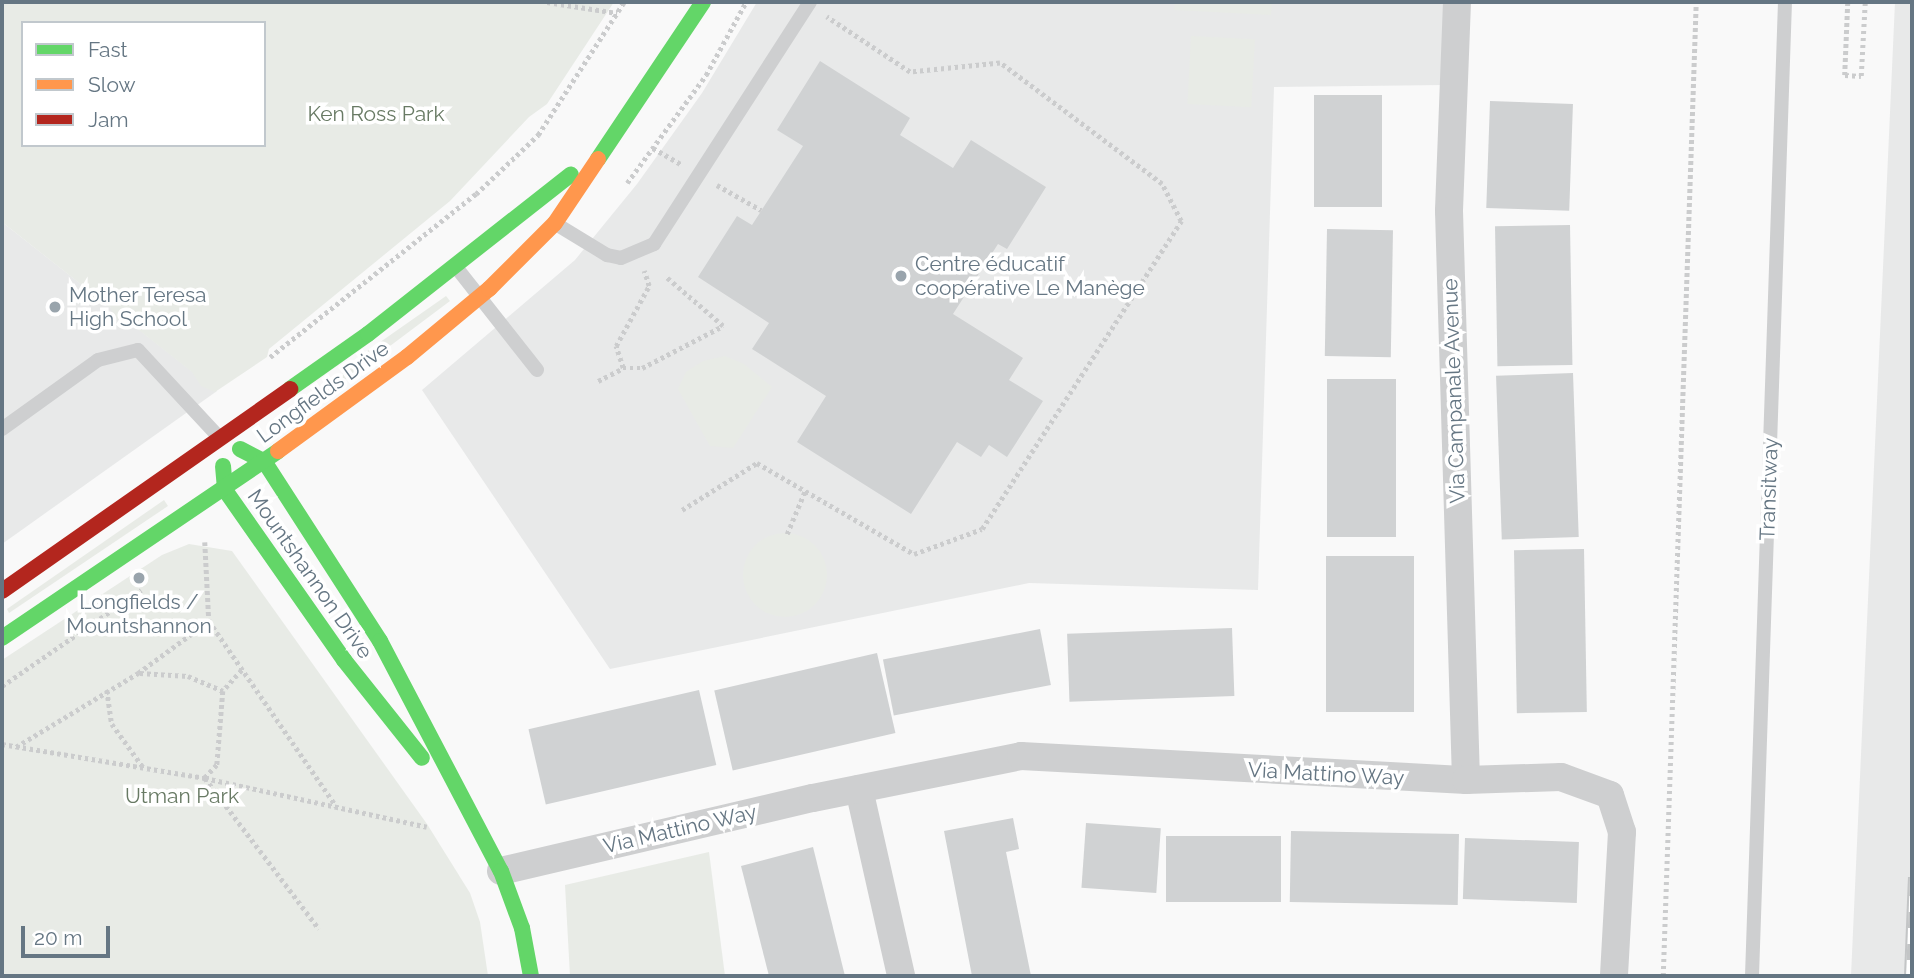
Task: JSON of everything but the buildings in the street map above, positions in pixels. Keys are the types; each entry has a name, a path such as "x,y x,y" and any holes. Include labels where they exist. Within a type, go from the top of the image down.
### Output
{"street":[{"name":"Longfields Drive","path":"2,638 225,490 407,357 481,296 555,223 703,2"},
{"name":"Via Campanale Avenue","path":"1457,2 1449,211 1466,780"},
{"name":"Longfields Drive","path":"2,591 221,440 456,267 546,197 621,128"},
{"name":"Mountshannon Drive","path":"221,440 264,461 380,641 501,871 522,928 531,976"},
{"name":"Mountshannon Drive","path":"221,440 225,490 344,660 477,828"},
{"name":"Via Mattino Way","path":"501,871 859,789 1021,756 1466,780 1560,777 1610,795 1622,832 1614,976"},
{"path":"859,789 901,976"}],"lane":[{"name":"Transitway","path":"1752,976 1785,2"},
{"path":"555,223 607,255 621,258 639,253 667,229 809,4"},
{"path":"456,267 537,370"},
{"path":"2,429 98,360 138,350 221,440"}],"path":[{"path":"547,2 617,13"},
{"path":"265,362 475,194 538,135 624,2"},
{"path":"1663,976 1696,2"},
{"path":"1848,2 1845,75 1861,76 1865,2"},
{"path":"682,510 757,463 914,554 982,529 1181,221 1162,184 1000,63 911,72 809,4"},
{"path":"623,368 616,346 649,286 639,253"},
{"path":"598,381 623,368 642,368 723,326 667,278"},
{"path":"787,534 805,491"},
{"path":"194,547 204,540 209,557 209,621 337,807"},
{"path":"2,686 153,581"},
{"path":"16,747 138,673 209,621"},
{"path":"205,778 217,765 223,691 242,670"},
{"path":"138,673 188,676 223,691"},
{"path":"107,690 112,724 144,768"},
{"path":"2,744 205,778 337,807 371,811 427,827"},
{"path":"205,778 319,929"}],"shaded area":[{"path":"757,2 1447,2 1444,85 1274,87 1258,590 1029,583 610,669 422,390 575,260 637,184 702,93"},
{"path":"1895,2 1912,2 1912,976 1851,976"},
{"name":"Mother Teresa High School","path":"2,222 217,391 2,544"}],"green space":[{"name":"Ken Ross Park","path":"2,2 614,2 547,104 529,117 450,201 269,349 267,357 215,392 201,386 192,372 135,327 114,318 111,308 2,222"},
{"path":"1175,2 1272,2 1271,15 1174,10"},
{"path":"1191,36 1255,39 1251,107 1187,104"},
{"path":"446,296 450,301 290,421 366,352"},
{"path":"725,356 744,364 772,387 733,448 710,446 678,389 686,372 703,361"},
{"path":"164,500 168,506 9,613 7,609"},
{"path":"785,533 801,536 820,552 827,575 824,591 808,610 785,617 769,614 750,598 743,575 746,559 762,540"},
{"name":"Utman Park","path":"189,544 232,551 427,824 470,893 480,922 488,976 2,976 2,660 162,555"},
{"path":"709,852 725,976 570,976 565,885"}],"railway":[{"path":"1908,976 1912,877"}],"traffic: fast":[{"path":"598,159 703,2"},
{"path":"290,389 368,334 571,174"},
{"path":"240,449 264,461 380,641 501,871 522,928 531,976"},
{"path":"2,638 278,451"},
{"path":"223,466 225,490 344,660 422,758"}],"traffic: slow":[{"path":"278,451 407,357 489,289 555,223 598,159"}],"traffic: jam":[{"path":"2,591 290,389"}],"place":[{"name":"Centre éducatif coopérative Le Manège","path":"901,276"},
{"name":"Mother Teresa High School","path":"55,307"},
{"name":"Longfields / Mountshannon","path":"139,578"}]}
